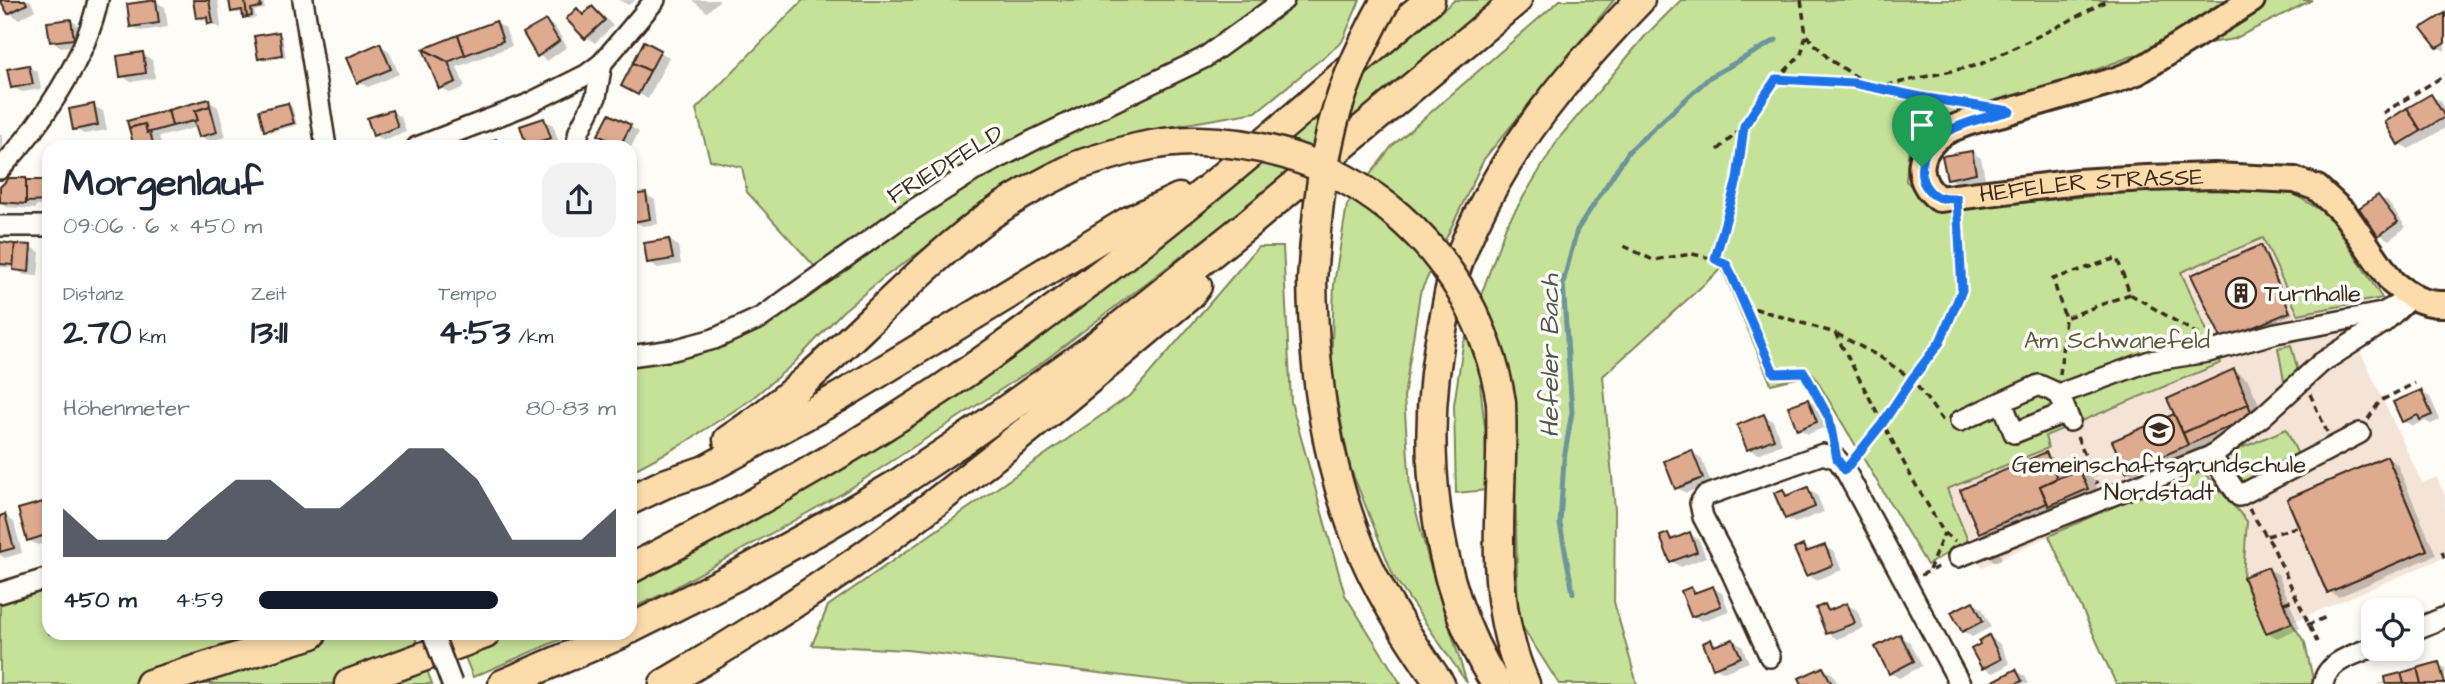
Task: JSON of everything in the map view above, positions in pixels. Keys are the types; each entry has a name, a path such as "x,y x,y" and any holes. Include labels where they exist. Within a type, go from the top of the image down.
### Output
{"highway":[{"path":"1386,0 1368,34 1340,102 1329,141 1312,281 1313,342 1333,465 1364,556 1407,636 1440,684"},
{"path":"637,566 798,480 934,394 1059,306 1220,179 1430,0"},
{"path":"637,626 734,577 910,475 1093,348 1253,220 1517,0"},
{"path":"1496,684 1482,662 1468,629 1447,565 1437,519 1432,474 1432,408 1443,325 1455,270 1492,189 1522,139 1559,90 1640,0"},
{"path":"664,484 792,393 910,282 979,224 1044,181 1079,164 1127,149 1174,142 1220,142 1258,146 1327,170 1361,188 1418,234 1463,294 1488,343 1501,402 1503,454 1497,528 1498,570 1503,615 1510,645 1525,684"},
{"path":"637,497 705,470 839,397 1129,221 1220,179"},
{"path":"664,684 723,649 882,542 1038,421 1190,295 1253,220"},
{"path":"150,684 293,640"},
{"path":"349,684 469,640"},
{"path":"503,684 607,640"}],"main road":[{"name":"HEFELER STRASSE","path":"2252,0 2137,72 1977,120 1944,133 1924,155 1922,180 1928,192 1939,200 2077,182 2215,176 2295,180 2317,188 2345,214 2392,282 2411,297"},
{"path":"2411,297 2432,304 2445,304"}],"street":[{"path":"0,169 39,122 66,77 94,19 98,0"},
{"path":"303,0 326,140"},
{"path":"435,140 546,96 586,75 602,63 655,0"},
{"name":"FRIEDFELD","path":"637,355 673,350 714,339 762,317 902,217 974,171 1204,58 1284,0"},
{"path":"577,140 596,97 602,63"},
{"path":"0,226 42,226"},
{"path":"2002,402 2014,433 2065,409 2150,360 2221,348 2276,333 2382,313 2411,297"},
{"path":"1958,557 2211,456 2263,416 2321,363 2383,323 2411,297"},
{"path":"1960,421 2039,385 2065,409"},
{"path":"2211,456 2239,496 2360,433"},
{"path":"1770,657 1724,556 1703,517 1700,503 1705,496 1823,454 1841,465 1960,684"},
{"path":"0,593 42,580"},
{"path":"2424,626 2445,617"},
{"path":"435,640 452,684"},
{"path":"2323,684 2329,668 2340,660 2361,652"}],"path":[{"path":"1718,150 1744,126 1776,79 1801,55 1806,35 1801,0"},
{"path":"1806,35 1830,60 1874,88 1979,65 2108,0"},
{"path":"2383,113 2445,75"},
{"path":"1776,79 1853,83 1968,104"},
{"path":"1715,259 1737,180 1744,126"},
{"path":"1841,465 1882,424 1940,342 1962,290 1957,199"},
{"path":"1624,246 1653,260 1692,254 1715,259 1727,265 1774,373 1804,372 1829,418 1841,465"},
{"path":"2104,499 2065,409 2065,318 2053,279 2117,258 2130,294 2221,348"},
{"path":"2065,318 2130,294"},
{"path":"1743,305 1835,333 1880,357 1912,379 1943,421 1960,421"},
{"path":"1835,333 1882,424 1944,533 1928,572"},
{"path":"2304,380 2333,447"},
{"path":"2360,433 2380,401 2415,383"},
{"path":"2239,496 2267,536 2317,642"},
{"path":"2267,536 2300,526"},
{"path":"2442,551 2445,559"},
{"path":"2284,603 2296,599"},
{"path":"2307,625 2327,617"}],"shaded area":[{"name":"Gemeinschaftsgrundschule Nordstadt","path":"2263,237 2298,314 2339,306 2422,483 2437,477 2445,496 2445,557 2266,633 2243,577 2247,521 2199,467 1982,567 1968,541 1906,393"}],"green space":[{"path":"803,0 1360,0 1342,42 1256,112 1157,129 1085,148 998,196 883,278 842,312 793,364 749,401 681,445 637,468 637,364 683,357 827,280 747,192 742,167 710,160 696,109"},
{"path":"1455,0 1495,0 1262,195 1040,364 843,493 663,594 637,606 637,577 693,550 848,465 1031,346"},
{"path":"1560,0 1614,0 1484,159 1420,293 1404,397 1410,488 1429,562 1467,683 1394,577 1350,467 1331,370 1334,284 1347,205 1392,146"},
{"name":"Am Schwanefeld","path":"1681,0 2312,0 2234,39 2135,55 1927,133 1909,145 1906,181 1932,208 1974,207 2168,189 2287,190 2330,216 2382,298 2298,314 2263,238 2181,272 2221,363 2045,436 2048,448 1947,489 1968,541 1927,565 1813,374 1771,384 1722,268 1603,376 1615,510 1614,602 1637,684 1559,684 1518,620 1515,477 1509,373 1480,384 1487,490 1456,493 1454,405 1463,345 1506,226 1559,138 1646,35"},
{"path":"1258,247 1283,247 1291,402 1345,595 1401,684 1191,684 907,650 812,645 828,606 1132,394"},
{"path":"2291,345 2299,375 2285,386 2278,348"},
{"path":"2286,429 2300,459 2244,484 2230,453"},
{"path":"2199,467 2247,521 2243,577 2266,633 2292,623 2305,643 2314,684 2116,684 2049,536"},
{"path":"42,590 42,640 416,640 432,684 0,684 0,603"},
{"path":"492,640 559,640 473,677 463,652"}],"building":[{"path":"0,0 25,0 27,4 8,14"},
{"path":"156,0 159,23 130,27 127,4"},
{"path":"193,0 209,0 213,23 208,24 207,17 196,18"},
{"path":"229,0 245,0 247,17 243,18 242,10 231,12"},
{"path":"245,0 260,0 261,7 251,9 252,16 247,17"},
{"path":"592,6 605,20 585,39 566,19 577,8 583,15"},
{"path":"2445,13 2445,43 2437,48 2421,28"},
{"path":"71,19 74,39 50,42 47,22"},
{"path":"546,20 559,41 537,57 523,33"},
{"path":"496,21 503,41 465,55 458,35"},
{"path":"279,32 282,55 258,59 254,36"},
{"path":"458,35 465,55 448,62 423,49"},
{"path":"644,41 661,50 650,71 633,63"},
{"path":"380,43 391,69 357,83 346,58"},
{"path":"423,49 448,62 456,82 439,89"},
{"path":"143,52 146,73 120,77 117,56"},
{"path":"633,63 650,71 638,95 621,86"},
{"path":"29,65 33,84 11,88 7,69"},
{"path":"2431,94 2445,117 2421,131 2407,108"},
{"path":"209,99 210,106 195,111 198,120 172,126 168,110"},
{"path":"288,103 294,123 264,131 259,110"},
{"path":"94,104 98,125 73,130 69,109"},
{"path":"210,106 217,132 199,137 194,121 198,120 195,111"},
{"path":"2407,108 2421,131 2398,145 2385,122"},
{"path":"168,110 172,126 147,133 145,124 129,128 127,121"},
{"path":"392,110 398,127 373,136 367,118"},
{"path":"609,114 631,125 623,140 608,140 598,135"},
{"path":"544,118 551,138 525,140 520,126"},
{"path":"145,124 152,140 132,140 129,128"},
{"path":"1972,151 1976,173 1947,179 1942,156"},
{"path":"9,178 26,178 26,204 0,202 0,187"},
{"path":"26,180 42,180 42,201 26,202"},
{"path":"646,193 650,219 637,221 637,194"},
{"path":"2378,195 2398,222 2378,236 2359,208"},
{"path":"669,239 673,259 647,263 644,243"},
{"path":"0,242 15,244 13,265 0,264"},
{"path":"15,244 31,245 29,272 13,270"},
{"name":"Turnhalle","path":"2261,245 2290,312 2222,340 2191,275"},
{"path":"2234,369 2249,404 2183,433 2167,399"},
{"path":"2421,390 2432,415 2420,420 2418,415 2402,422 2393,402"},
{"path":"1808,399 1817,422 1797,430 1788,406"},
{"path":"2248,404 2253,416 2188,445 2183,433"},
{"path":"1764,414 1774,439 1747,450 1737,425"},
{"path":"2174,414 2188,445 2126,472 2112,441"},
{"path":"1692,450 1703,478 1675,489 1664,461"},
{"path":"2046,452 2057,478 2040,486 2047,503 1979,533 1960,490"},
{"path":"2387,456 2427,550 2327,593 2287,499","holes":["2369,495 2388,537 2345,555 2327,513"]},
{"path":"2387,456 2427,550 2327,593 2287,499"},
{"path":"2079,469 2088,489 2049,506 2040,486"},
{"path":"1808,487 1815,507 1785,519 1774,493 1783,489 1786,496"},
{"path":"42,502 42,536 27,541 18,509"},
{"path":"5,514 14,548 0,552 0,516"},
{"path":"1690,532 1697,552 1670,562 1660,536 1668,533 1671,540"},
{"path":"1803,545 1806,552 1825,545 1833,565 1806,576 1794,549"},
{"path":"2268,567 2292,623 2266,633 2243,577"},
{"path":"1713,586 1721,606 1691,617 1681,591 1691,587 1694,593"},
{"path":"1973,601 1983,621 1962,632 1951,612"},
{"path":"1847,603 1855,623 1826,634 1816,608 1825,604 1828,611"},
{"path":"1900,634 1914,661 1889,674 1875,647"},
{"path":"1989,635 2001,659 1982,669 1971,649"},
{"path":"1711,639 1714,646 1733,639 1741,657 1713,668 1703,643"},
{"path":"2439,662 2445,684 2421,684 2417,668"},
{"path":"1823,667 1832,684 1802,684 1799,678"},
{"path":"2417,668 2421,684 2404,684 2401,673"},
{"path":"2016,669 2022,681 2016,684 1988,684"},
{"path":"2401,673 2404,684 2386,684 2385,677"}],"waterway":[{"name":"Hefeler Bach","path":"1573,593 1560,524 1564,459 1572,412 1563,283 1577,230 1629,151 1710,77 1776,40"}],"place":[{"name":"Turnhalle","path":"2241,293"},
{"name":"Gemeinschaftsgrundschule Nordstadt","path":"2159,430"}],"route":[{"path":"1776,79 1853,83 2010,111 1944,133 1924,155 1922,167 1922,180 1928,192 1939,200 1957,199 1962,290 1940,342 1882,424 1845,470 1837,459 1829,418 1804,372 1774,373 1727,265 1715,259 1737,180 1744,126 1776,79"}]}
